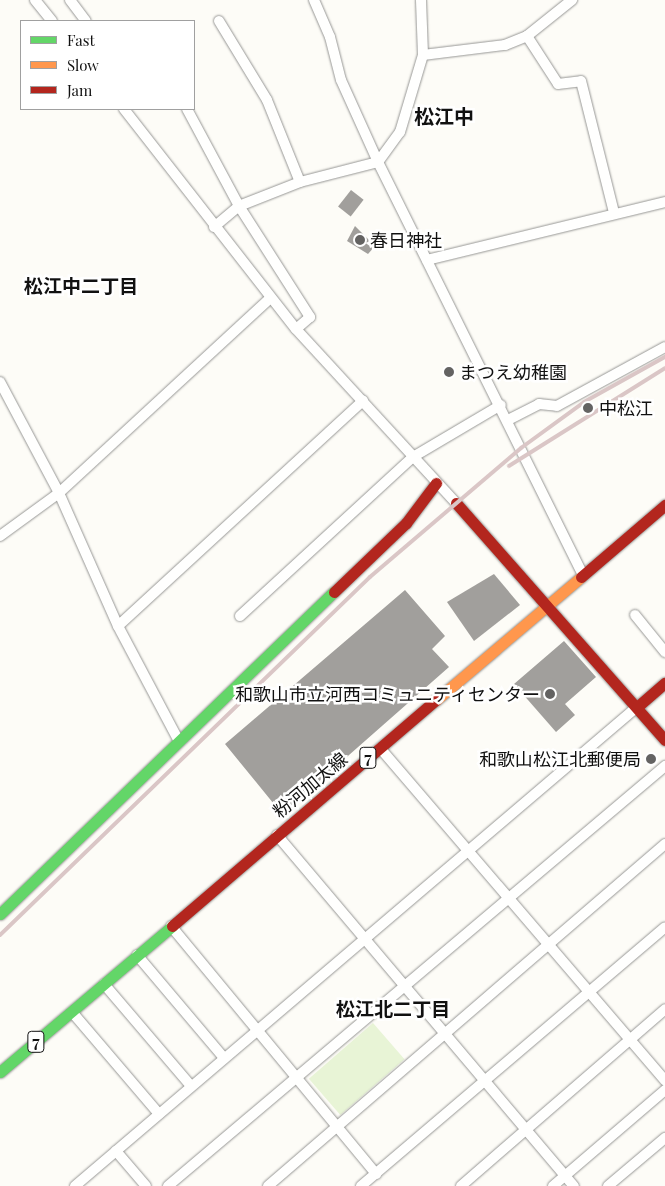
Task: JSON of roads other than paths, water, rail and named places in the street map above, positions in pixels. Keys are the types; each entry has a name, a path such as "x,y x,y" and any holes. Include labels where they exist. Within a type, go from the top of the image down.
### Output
{"street":[{"path":"35,0 51,20"},
{"path":"70,0 85,20"},
{"path":"214,226 239,206 300,182 378,162 400,132 423,55 421,0"},
{"path":"423,55 505,45 526,36 572,0"},
{"path":"317,1 340,80 378,162 501,405 583,575"},
{"path":"219,21 267,100 300,182"},
{"path":"526,36 558,84 581,81 614,212"},
{"path":"125,110 270,298 548,605 665,740"},
{"path":"188,110 239,206 310,317 296,328"},
{"path":"427,260 614,212 665,202"},
{"path":"0,536 59,493 270,298"},
{"path":"508,420 539,404 558,406 665,347"},
{"path":"0,382 59,493 118,626 179,741"},
{"path":"118,626 363,401"},
{"path":"240,616 413,457 501,405"},
{"path":"0,914 406,523 436,483"},
{"name":"粉河加太線","path":"0,1072 665,505"},
{"path":"635,615 665,652"},
{"path":"75,1186 466,851 665,684"},
{"path":"380,748 466,851 665,1080"},
{"path":"168,1186 665,766"},
{"path":"277,835 404,988 574,1186"},
{"path":"268,1186 665,844"},
{"path":"171,926 376,1174"},
{"path":"361,1186 665,927"},
{"path":"137,956 224,1058"},
{"path":"104,984 191,1086"},
{"path":"461,1186 665,1009"},
{"path":"72,1012 159,1114"},
{"path":"553,1186 665,1090"},
{"path":"608,1186 665,1138"},
{"path":"116,1151 146,1186"}],"railway":[{"path":"0,935 370,577 521,448 584,402 665,357"},
{"path":"509,466 665,368"}],"place":[{"name":"春日神社","path":"360,240"},
{"name":"まつえ幼稚園","path":"449,372"},
{"name":"中松江","path":"588,408"},
{"name":"和歌山市立河西コミュニティセンター","path":"550,694"},
{"name":"和歌山松江北郵便局","path":"651,759"}],"district":[{"name":"松江中","path":"444,115"},
{"name":"松江中二丁目","path":"81,286"},
{"name":"松江北二丁目","path":"393,1009"}]}
